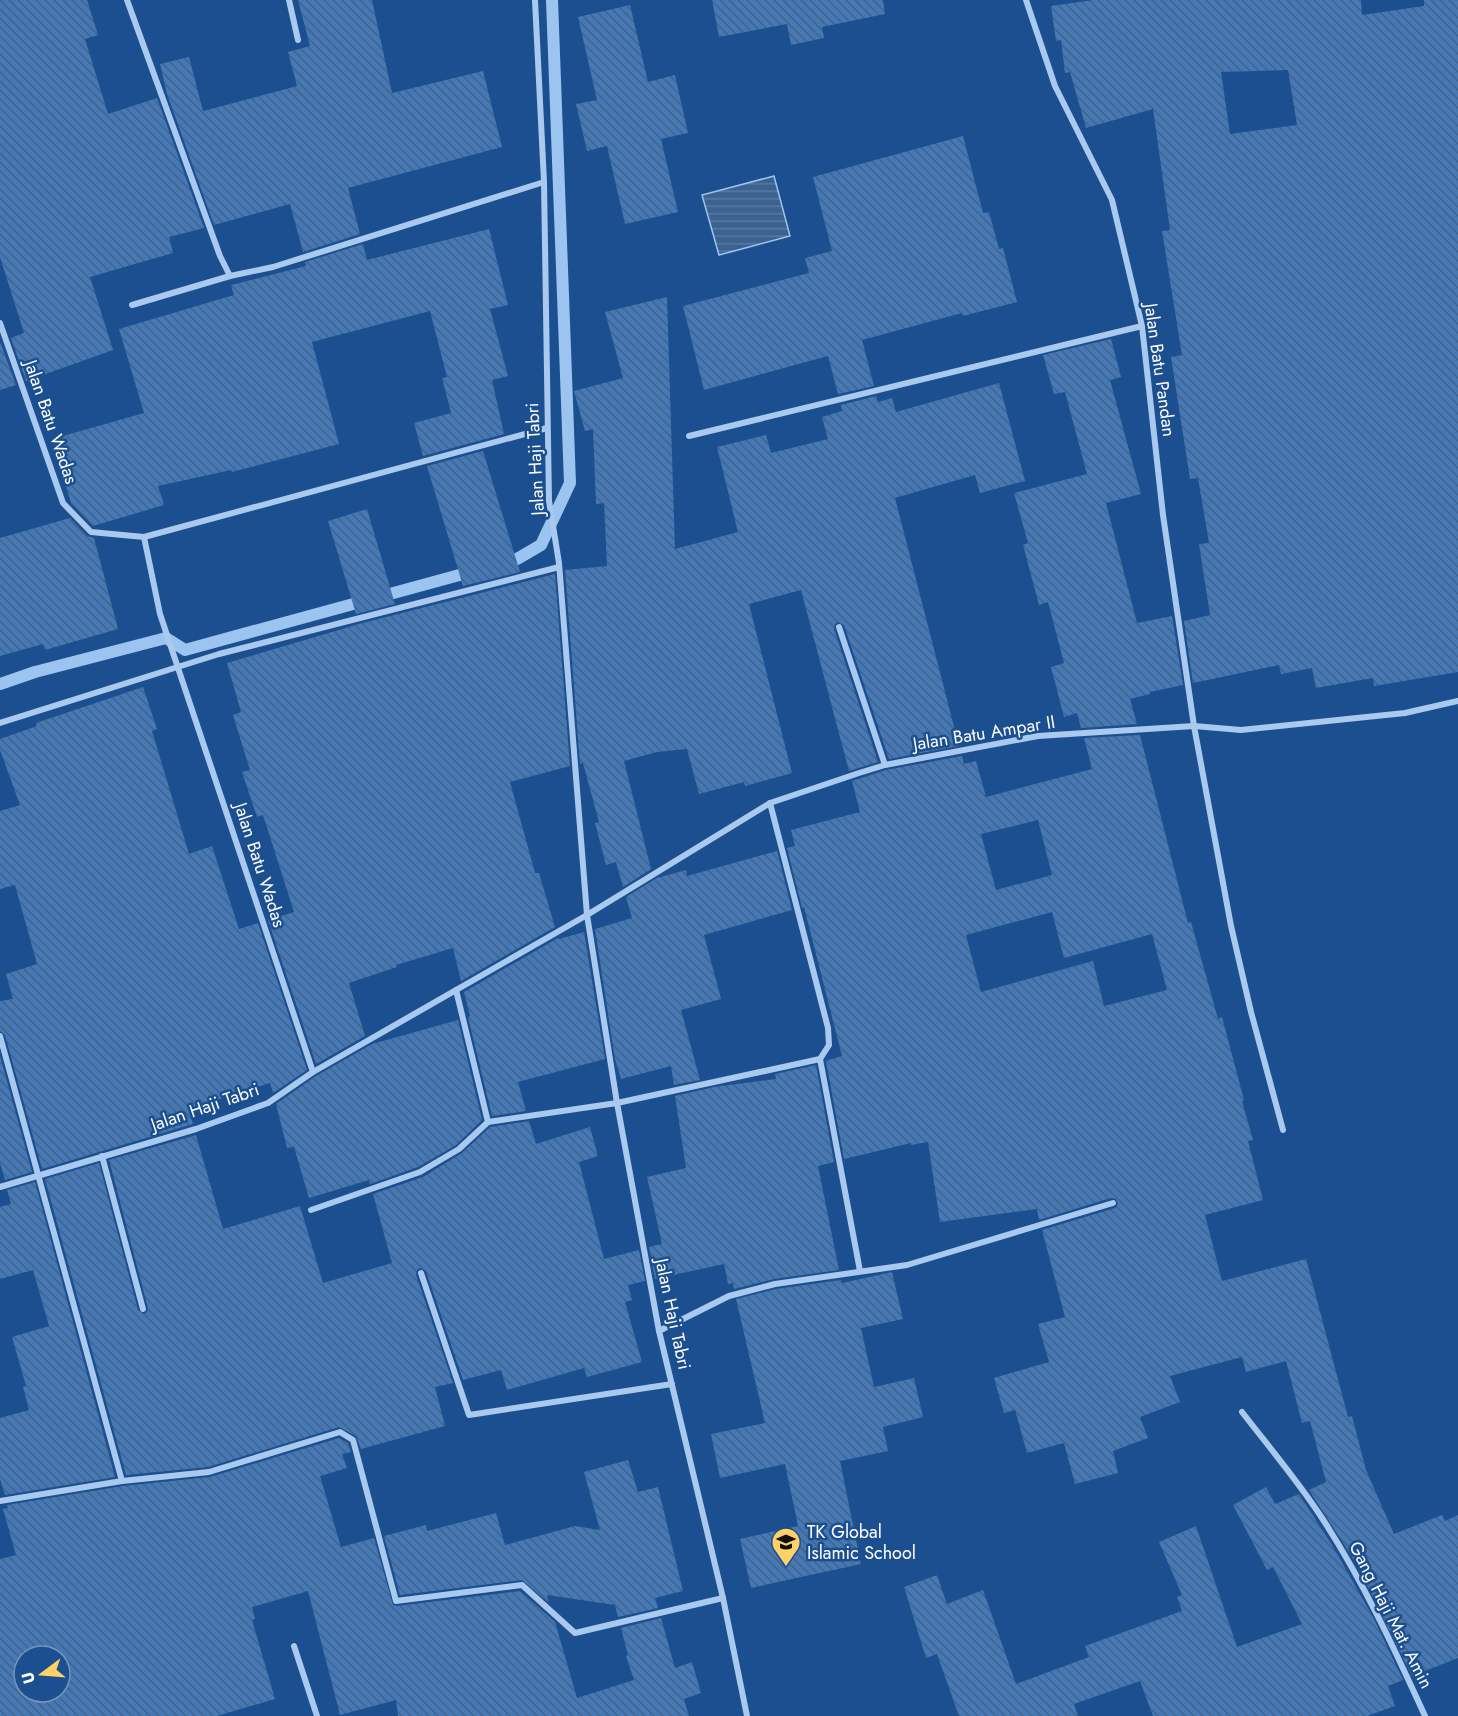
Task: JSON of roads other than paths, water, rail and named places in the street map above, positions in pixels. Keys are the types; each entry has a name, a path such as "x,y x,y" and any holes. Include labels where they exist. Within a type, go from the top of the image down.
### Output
{"street":[{"path":"127,0 220,256 230,276"},
{"path":"288,0 298,40"},
{"name":"Jalan Haji Tabri","path":"535,0 544,182 549,501 559,565 587,915 617,1102 659,1331 723,1598 747,1716"},
{"name":"Jalan Batu Pandan","path":"1026,0 1055,86 1112,200 1142,326 1163,515 1194,726 1231,926 1251,1012 1283,1130"},
{"path":"132,305 230,276 273,267 544,182"},
{"name":"Jalan Batu Wadas","path":"0,323 63,503 91,532 144,537"},
{"path":"688,436 1142,326"},
{"path":"178,666 160,614 144,537 547,428"},
{"path":"0,723 219,654 559,565"},
{"path":"839,627 885,765"},
{"name":"Jalan Batu Wadas","path":"178,666 313,1072"},
{"name":"Jalan Batu Ampar II","path":"587,915 771,803 885,765 1038,736 1194,726 1241,730 1404,713 1458,702"},
{"path":"771,803 828,1028 829,1045 820,1059 860,1271"},
{"name":"Jalan Haji Tabri","path":"0,1187 196,1129 268,1103 313,1072 587,915"},
{"path":"456,990 488,1122"},
{"path":"0,1036 122,1481"},
{"path":"311,1210 420,1172 459,1149 488,1122 617,1102 820,1059"},
{"path":"102,1156 142,1309"},
{"path":"659,1331 729,1296 775,1284 907,1265 1113,1203"},
{"path":"421,1273 469,1415 672,1384"},
{"name":"Gang Haji Mat. Amin","path":"1242,1412 1321,1516 1362,1585 1425,1716"},
{"path":"0,1501 122,1481 209,1472 340,1432 353,1440 396,1601 522,1585 575,1633 723,1598"},
{"path":"294,1646 317,1716"}],"water":[{"path":"774,176 790,236 719,255 702,195"}],"waterway":[{"path":"502,563 517,559 541,545 570,483 552,0"},
{"path":"0,684 35,672 166,638 185,650 474,571"}],"place":[{"name":"TK Global Islamic School","path":"786,1568"}]}
